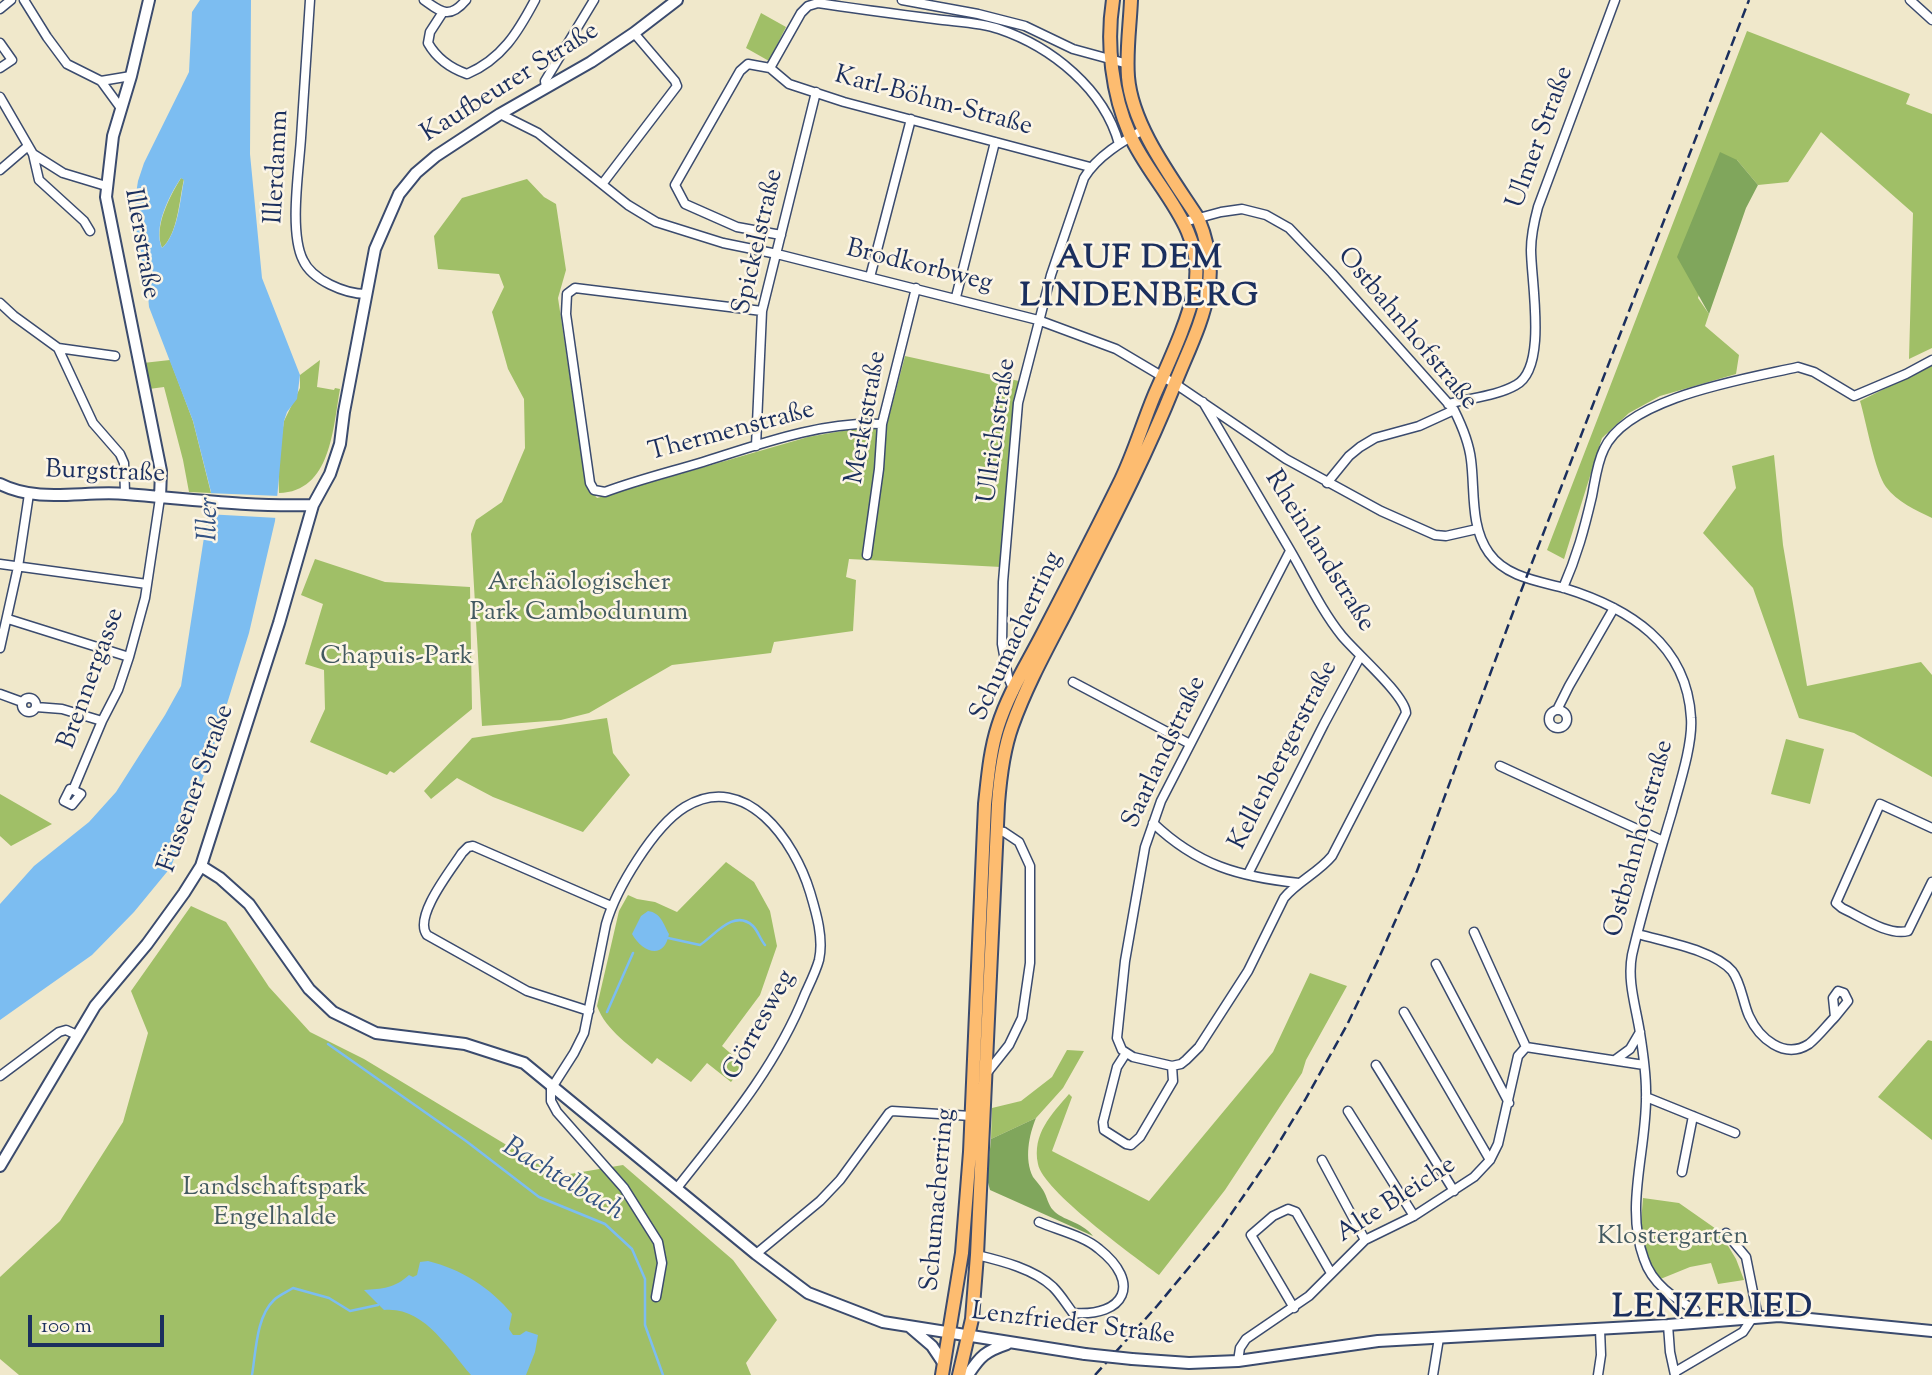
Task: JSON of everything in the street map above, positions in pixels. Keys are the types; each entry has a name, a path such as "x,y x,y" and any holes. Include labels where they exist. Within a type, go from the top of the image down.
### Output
{"main road":[{"name":"Schumacherring","path":"959,1375 969,1337 977,1255 1001,769 1005,748 1030,670 1121,481 1195,288 1194,252 1184,222 1125,140 1114,81 1109,30 1113,0"},
{"name":"Schumacherring","path":"1038,654 1131,486 1175,384 1208,291 1208,246 1198,218 1152,146 1130,86 1128,64 1131,0"},
{"name":"Schumacherring","path":"943,1369 962,1253 987,779 999,723 1014,691 1030,670"}],"street":[{"path":"0,9 11,0"},
{"path":"24,0 67,64 101,81 120,107"},
{"name":"Illerstraße","path":"149,0 113,136 106,204 161,471 160,498"},
{"name":"Illerdamm","path":"310,0 296,238 303,261 318,276 334,286 366,294"},
{"path":"424,0 443,12 451,13 466,0"},
{"path":"443,12 430,32 428,43 451,68 467,74 502,52 515,36 535,0"},
{"path":"546,87 545,80 594,0"},
{"name":"Kaufbeurer Straße","path":"313,505 330,474 340,444 375,249 399,194 416,173 436,156 500,114 591,62 677,0"},
{"path":"902,0 1025,26 1073,49 1128,64"},
{"name":"Ulmer Straße","path":"1327,483 1349,456 1375,438 1419,426 1451,407 1515,386 1530,369 1534,356 1535,330 1532,228 1615,0"},
{"path":"1910,0 1932,20"},
{"path":"781,235 737,228 685,204 675,184 740,71 748,64 770,68 801,13 808,6 818,3 984,26 999,29 1034,44 1066,66 1105,111 1125,140"},
{"path":"603,183 677,86 634,33"},
{"path":"0,43 12,60 0,68"},
{"name":"Karl-Böhm-Straße","path":"770,68 789,84 1090,167"},
{"path":"101,81 131,76"},
{"name":"Spickelstraße","path":"756,446 762,311 816,92"},
{"path":"0,97 31,150 39,180 83,221 90,231"},
{"name":"Brodkorbweg","path":"500,114 538,133 628,205 656,222 723,243 777,254 1038,320 1116,349 1163,376 1286,459 1327,483 1435,535 1446,536 1478,529"},
{"path":"870,277 911,119"},
{"name":"Ullrichstraße","path":"1014,691 1008,677 1002,644 1003,582 1018,403 1038,320 1084,177 1090,167 1125,140 1145,129"},
{"path":"956,298 995,142"},
{"path":"0,170 31,150"},
{"path":"31,150 64,173 106,186"},
{"name":"Ostbahnhofstraße","path":"1184,222 1221,212 1252,210 1289,228 1451,407 1465,432 1471,458 1478,529 1490,554 1512,572 1563,588 1633,618 1665,645 1688,690 1692,721 1680,784 1632,957 1631,992 1640,1032 1646,1097 1638,1184 1637,1238 1644,1262 1656,1281 1673,1298 1695,1310"},
{"name":"Thermenstraße","path":"762,311 575,288 567,293 566,314 577,396 590,483 594,490 605,492 756,446 858,423 882,424"},
{"name":"Merktstraße","path":"867,555 879,469 882,424 916,288"},
{"path":"0,303 58,348 93,423 120,454 124,463 125,493"},
{"path":"58,348 115,356"},
{"path":"1563,588 1578,554 1602,452 1622,426 1671,399 1798,367 1814,372 1854,396 1932,360"},
{"name":"Rheinlandstraße","path":"1172,1066 1181,1064 1199,1047 1219,1018 1248,971 1284,898 1332,856 1406,713 1398,695 1360,657 1326,614 1203,402"},
{"name":"Burgstraße","path":"0,484 29,494 125,493 209,502 313,505"},
{"path":"0,648 18,567 29,494"},
{"name":"Brennergasse","path":"73,790 118,690 129,657 147,584 160,498"},
{"name":"Füssener Straße","path":"0,1166 95,1006 147,944 201,866 279,623 313,505"},
{"name":"Saarlandstraße","path":"1126,1053 1119,1046 1117,1038 1125,961 1143,857 1153,823 1161,801 1290,551"},
{"path":"0,564 147,584"},
{"path":"1558,710 1614,608"},
{"path":"8,619 129,657"},
{"name":"Kellenbergerstraße","path":"1248,874 1360,657"},
{"path":"1073,682 1190,744"},
{"path":"0,694 22,702 22,707 27,712 34,711 36,707 62,709 102,721"},
{"path":"1500,766 1663,841"},
{"name":"Görresweg","path":"552,1085 584,1033 611,906 634,865 664,827 685,807 705,799 721,797 755,809 783,835 795,852 806,877 816,911 819,959 787,1033 750,1093 677,1188"},
{"path":"1932,828 1880,804 1836,903 1890,930 1908,931 1932,882"},
{"path":"1153,823 1188,851 1209,863 1248,874 1299,883"},
{"path":"986,1074 1009,1045 1022,1018 1030,963 1030,866 1018,842 998,831"},
{"path":"589,1011 527,991 427,935 423,922 427,910 462,853 473,846 611,906"},
{"name":"Lenzfrieder Straße","path":"201,866 220,878 249,904 309,989 333,1012 376,1033 465,1045 524,1063 756,1254 818,1298 883,1322 1085,1354 1189,1363 1238,1362 1334,1346 1779,1316 1932,1331"},
{"path":"1474,932 1526,1047 1644,1065"},
{"path":"1638,934 1718,960 1733,973 1755,1028 1767,1041 1780,1048 1793,1049 1808,1044 1835,1017"},
{"path":"1436,964 1509,1103"},
{"path":"1404,1012 1490,1160"},
{"path":"0,1076 58,1032 66,1030 77,1035"},
{"path":"1615,1060 1630,1049 1640,1032"},
{"name":"Alte Bleiche","path":"1238,1362 1240,1348 1246,1339 1294,1308 1365,1241 1414,1216 1454,1191 1474,1177 1490,1160 1498,1144 1518,1056 1526,1047"},
{"path":"1126,1053 1172,1066 1172,1081 1147,1125 1135,1143 1126,1144 1104,1129 1103,1122 1117,1067 1126,1053"},
{"path":"1376,1065 1454,1191"},
{"path":"552,1085 551,1101 556,1112 624,1188 658,1242 662,1263 656,1297"},
{"path":"1646,1097 1735,1133"},
{"path":"756,1254 841,1180 892,1111 971,1115"},
{"path":"1348,1111 1414,1216"},
{"path":"1682,1172 1693,1116"},
{"path":"1322,1160 1365,1241"},
{"path":"1294,1308 1251,1235 1273,1216 1288,1209 1296,1212 1331,1273"},
{"path":"977,1255 1016,1266 1037,1276 1051,1285 1073,1313 1109,1310 1116,1305 1123,1295 1124,1286 1116,1266 1108,1257 1096,1247 1039,1222"},
{"path":"1668,1325 1675,1374 1743,1332 1756,1317 1746,1257 1726,1233"},
{"path":"909,1326 932,1346 943,1369"},
{"path":"1598,1375 1601,1355 1600,1329"},
{"path":"1433,1375 1439,1338"},
{"path":"968,1375 988,1351 1010,1343"}],"green space":[{"path":"761,13 786,27 769,61 746,48"},
{"path":"1747,31 1910,94 1906,104 1932,114 1932,348 1909,359 1913,213 1821,132 1788,182 1758,185 1737,160 1698,298 1709,314 1705,326 1739,355 1736,374 1660,396 1629,413 1602,438 1564,559 1547,550"},
{"path":"1720,152 1737,160 1758,185 1746,208 1709,314 1677,257"},
{"path":"181,178 184,179 175,226 162,248 161,221"},
{"name":"Archäologischer Park Cambodunum","path":"527,179 544,197 556,204 566,270 558,298 586,485 597,498 808,437 859,428 886,428 905,356 1019,381 1014,402 1001,567 849,559 846,577 856,580 853,631 774,642 771,653 672,665 589,713 561,720 482,726 471,534 476,520 502,502 525,448 524,399 508,369 492,312 504,287 499,274 438,269 434,236 462,198"},
{"path":"170,360 193,421 211,493 189,492 164,387 149,389 143,363"},
{"path":"320,360 317,387 340,389 331,439 319,470 309,482 296,490 279,493 278,461 284,421 300,388 300,375"},
{"path":"1932,365 1932,518 1901,501 1886,487 1875,458 1860,401"},
{"path":"1774,455 1783,545 1807,686 1921,662 1932,675 1932,777 1854,733 1799,718 1753,588 1703,533 1736,488 1732,466"},
{"name":"Chapuis-Park","path":"315,559 385,582 470,587 472,709 394,773 390,771 387,775 310,742 325,709 324,670 305,664 323,604 301,595"},
{"path":"607,718 613,753 630,775 583,832 493,797 457,778 431,799 424,791 472,738"},
{"path":"1786,739 1824,749 1810,804 1771,794"},
{"path":"0,794 52,824 11,846 0,836"},
{"path":"726,862 754,882 770,911 777,946 760,995 722,1046 744,1065 731,1082 707,1063 691,1082 657,1058 652,1064 613,1031 597,1006 619,911 628,895 655,902 677,912"},
{"name":"Landschaftspark Engelhalde","path":"191,906 226,922 269,987 310,1032 364,1059 558,1176 623,1165 733,1260 777,1320 746,1363 751,1375 19,1375 0,1359 0,1277 60,1221 123,1122 148,1033 131,991"},
{"path":"1310,973 1347,986 1306,1060 1302,1073 1225,1190 1159,1275 1072,1206 1043,1175 1037,1153 1044,1126 1069,1094 1072,1097 1052,1151 1149,1201 1273,1052"},
{"path":"1928,1040 1932,1041 1932,1140 1878,1097"},
{"path":"1067,1050 1084,1051 1063,1088 1036,1118 991,1139 992,1108 1021,1101 1052,1077"},
{"path":"1036,1118 1028,1147 1033,1177 1053,1210 1093,1236 990,1190 987,1179 991,1139"},
{"name":"Klostergarten","path":"1643,1198 1679,1203 1719,1231 1736,1259 1744,1280 1718,1284 1711,1263 1690,1267 1658,1280 1642,1241"}],"water":[{"name":"Iller","path":"200,0 251,0 250,154 262,278 300,375 297,399 284,421 275,521 249,633 212,752 171,867 134,912 92,955 0,1020 0,904 34,866 89,822 116,792 181,686 211,492 193,421 149,307 147,283 137,239 135,200 144,163 189,72 192,12","holes":["181,178 184,180 175,226 162,248 159,231 161,221 172,194"]},
{"path":"648,911 659,916 669,934 663,948 658,951 647,949 632,934 641,916"},
{"path":"428,1261 464,1274 495,1296 512,1314 509,1329 513,1335 526,1331 538,1335 526,1375 471,1375 444,1342 423,1322 398,1311 384,1310 364,1290 388,1287 409,1275 413,1277 417,1275 420,1262"}],"pier":[{"path":"207,493 280,496 278,518 206,514"}],"waterway":[{"path":"668,938 700,945 725,925 739,920 753,926 765,945"},
{"path":"607,1012 633,953"},
{"name":"Bachtelbach","path":"328,1044 466,1141 539,1197 605,1224 632,1249 645,1279 645,1325 663,1375"},
{"path":"252,1375 260,1325 268,1307 293,1288 329,1298 350,1311 378,1305"}],"railway":[{"path":"1095,1375 1220,1230 1269,1159 1347,1025 1379,958 1417,871 1518,599 1749,0"}],"district":[{"name":"AUF DEM LINDENBERG","path":"1140,280"},
{"name":"LENZFRIED","path":"1713,1310"}]}
